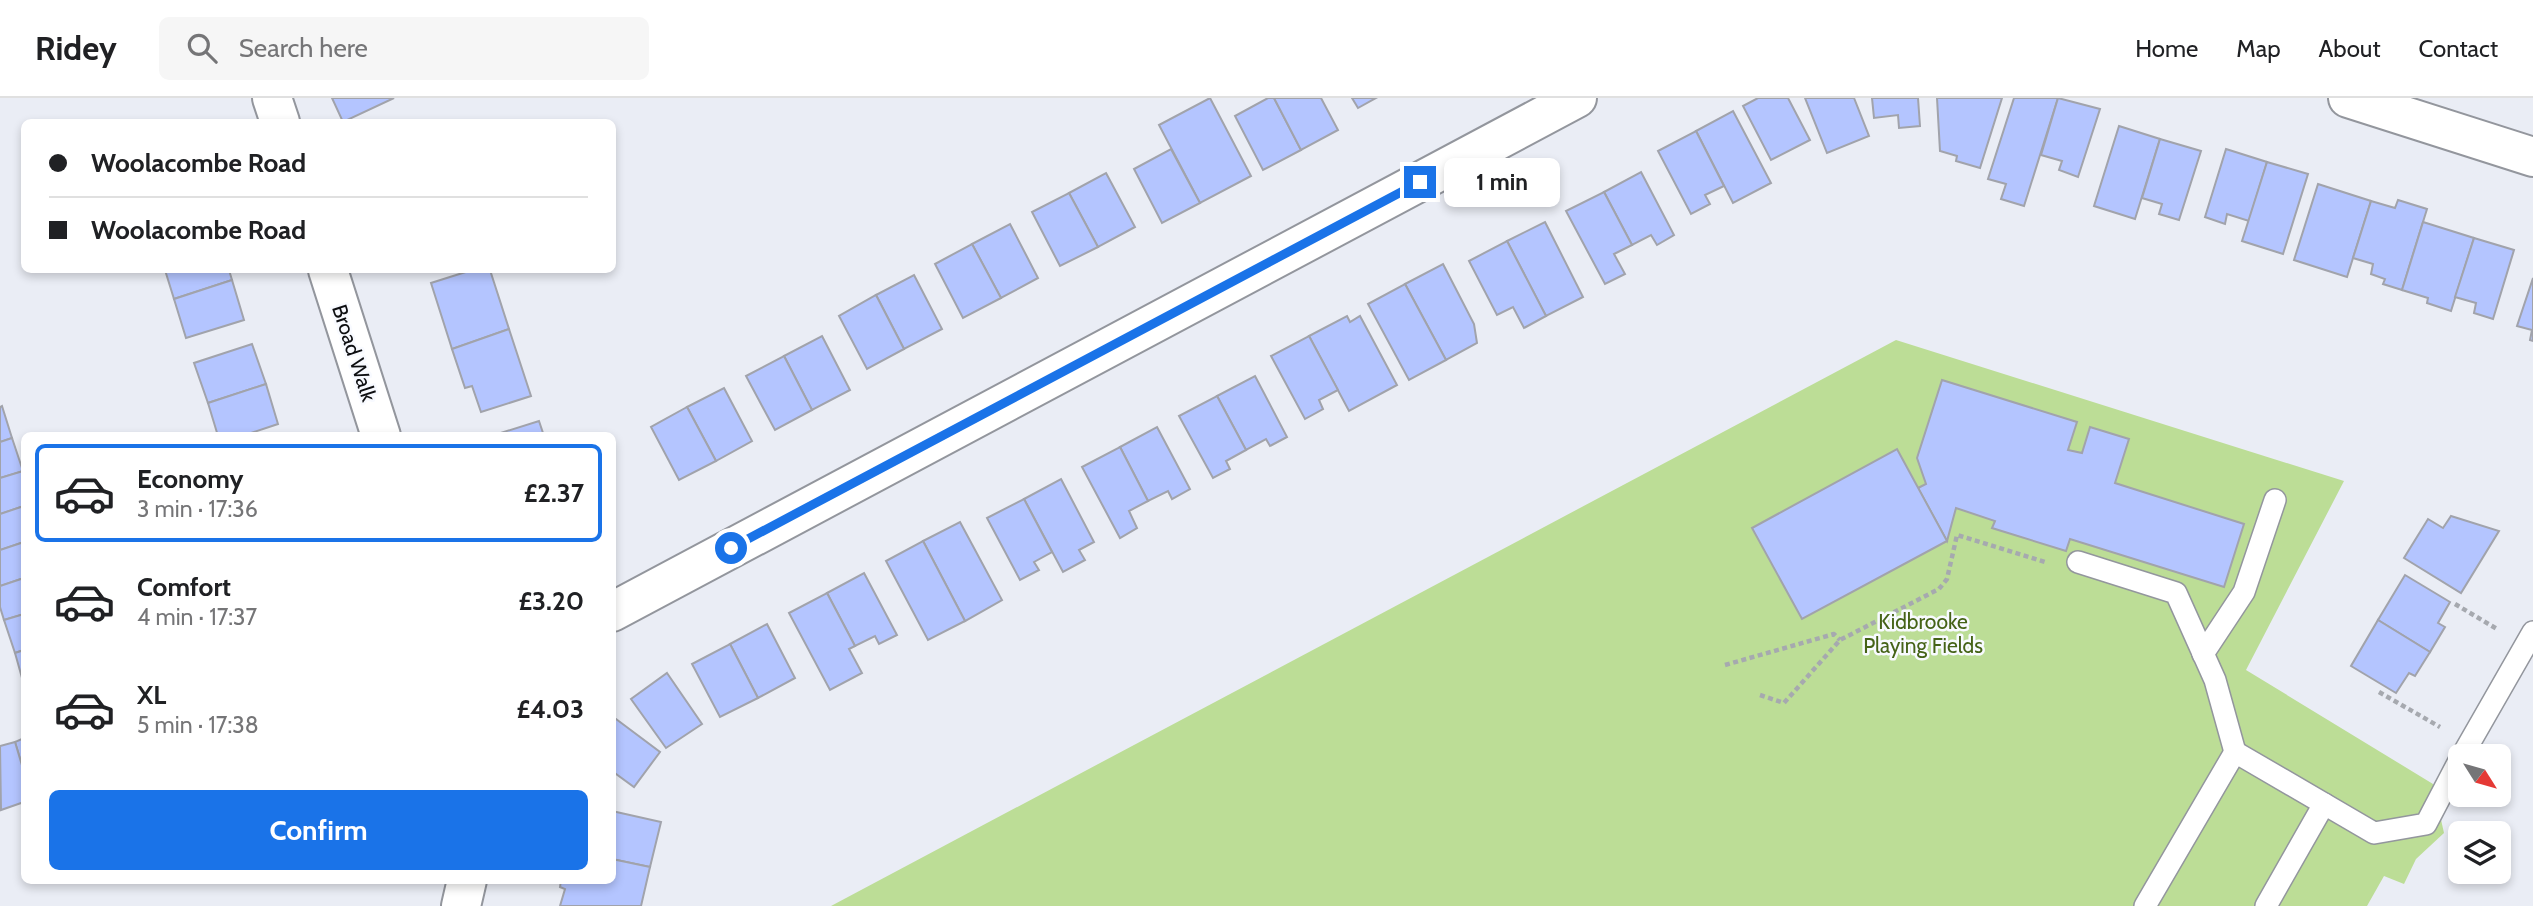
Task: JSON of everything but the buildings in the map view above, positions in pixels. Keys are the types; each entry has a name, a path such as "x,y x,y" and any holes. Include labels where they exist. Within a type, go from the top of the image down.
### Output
{"street":[{"path":"272,98 279,119"},
{"path":"616,610 1577,98"},
{"path":"2348,98 2533,157"},
{"name":"Broad Walk","path":"329,273 380,432"},
{"path":"461,906 466,884"}],"lane":[{"path":"2203,654 2244,592 2275,500"},
{"path":"2078,562 2176,593 2215,680 2235,751 2375,833 2426,824 2448,783"},
{"path":"2469,744 2529,639"},
{"path":"2145,906 2235,751"},
{"path":"2266,906 2324,804"}],"path":[{"path":"1760,695 1784,703 1840,640 1939,589 1947,579 1957,535 2063,568 2078,562"},
{"path":"2455,604 2529,639"},
{"path":"1725,665 1834,634 1840,640"},
{"path":"2379,692 2444,730"}],"green space":[{"name":"Kidbrooke Playing Fields","path":"1896,340 2344,481 2246,670 2433,784 2444,833 2416,859 2404,884 2384,876 2367,906 831,906"}],"route":[{"path":"731,548 1420,182"}]}
